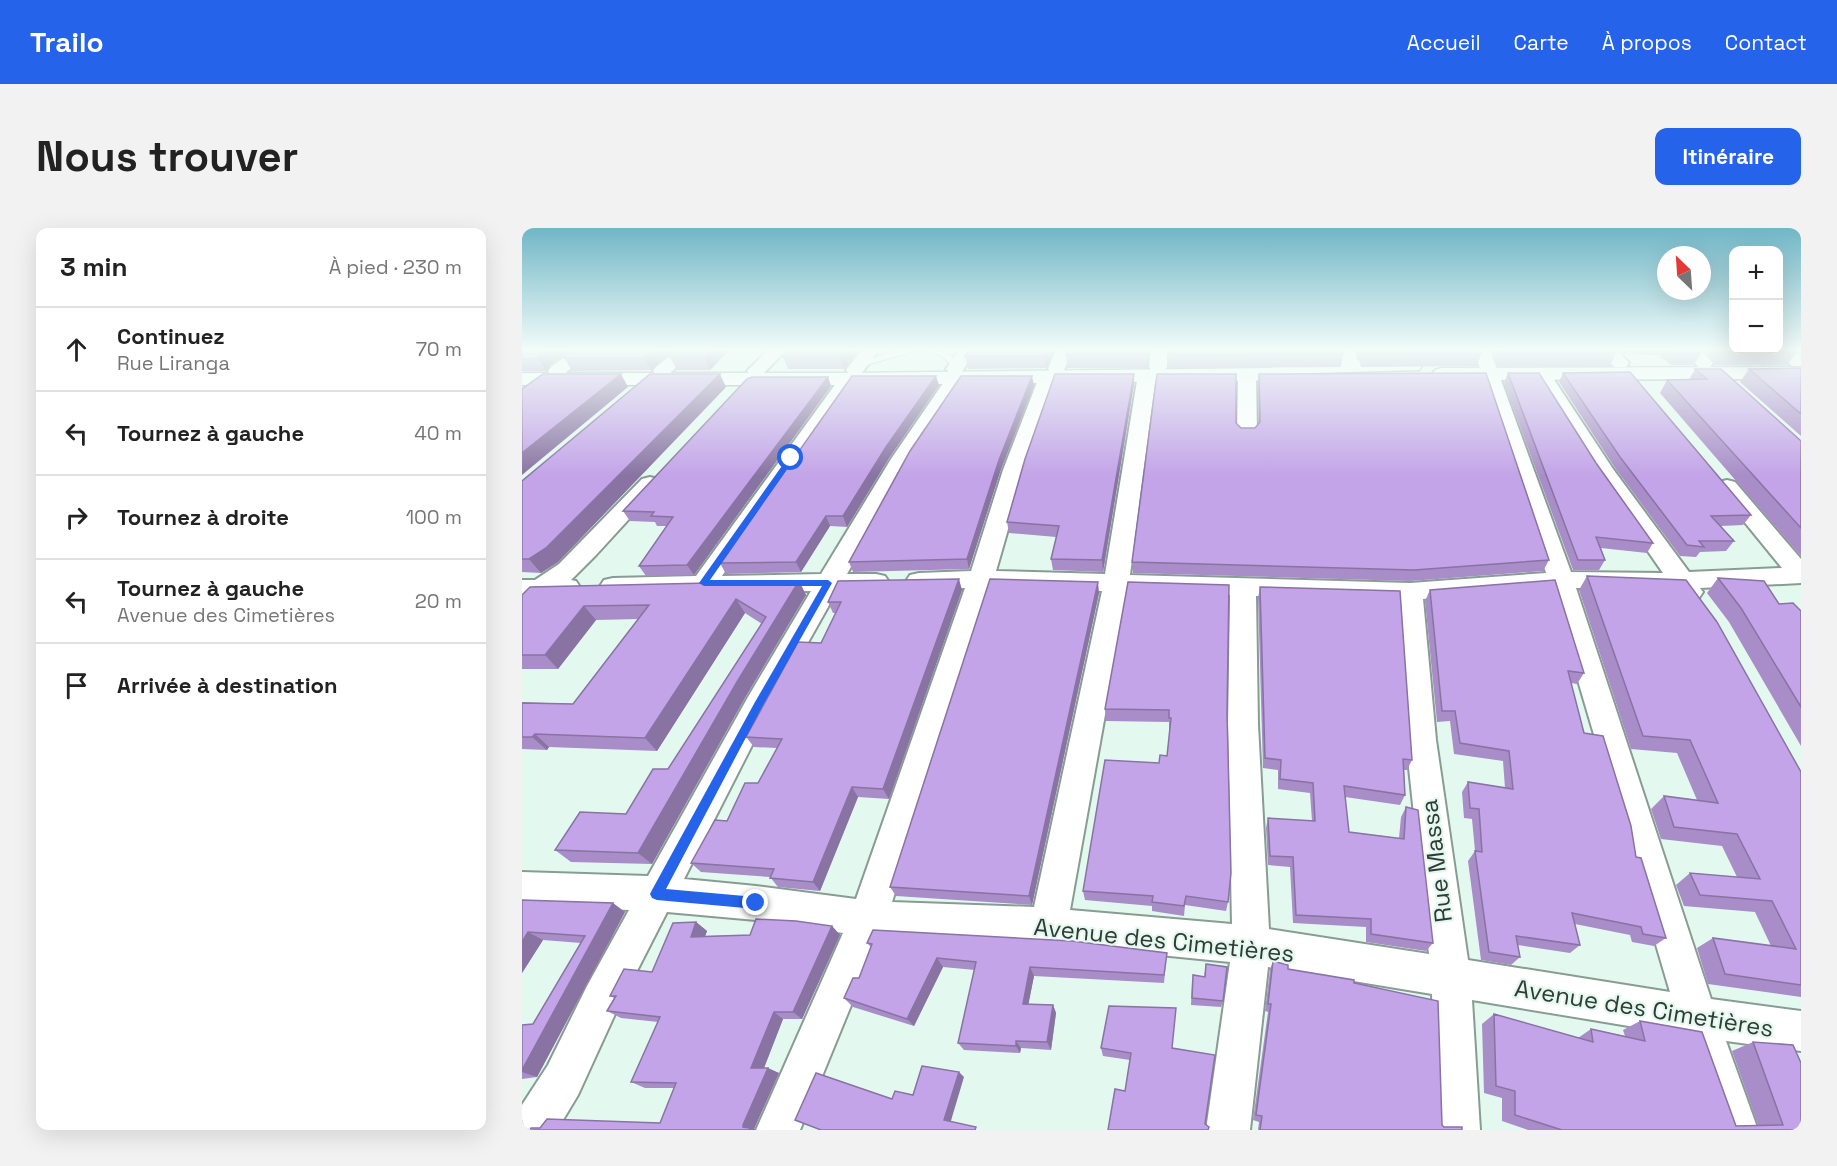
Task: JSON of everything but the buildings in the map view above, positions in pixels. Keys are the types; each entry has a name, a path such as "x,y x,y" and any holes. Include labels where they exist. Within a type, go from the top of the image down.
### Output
{"street":[{"path":"625,402 637,392"},
{"path":"731,397 735,392"},
{"path":"704,583 839,392"},
{"path":"532,1130 563,1080 601,1000 758,705 942,392"},
{"path":"778,1130 868,919 981,579 1014,470 1046,392"},
{"path":"1049,926 1116,584 1150,392"},
{"path":"1247,432 1249,392"},
{"path":"1496,392 1561,579 1697,1017 1736,1130"},
{"path":"1553,392 1604,472 1681,581 1706,612"},
{"path":"522,606 531,588 568,570 666,466"},
{"path":"1716,474 1801,575"},
{"path":"531,588 981,579 1410,592 1561,579 1681,581 1801,575"},
{"path":"1228,1130 1251,945 1243,725 1243,586"},
{"name":"Rue Massa","path":"1410,592 1421,740 1450,979 1458,1130"},
{"name":"Avenue des Cimetières","path":"522,889 657,894 756,903 868,919 1049,926 1251,945 1450,979 1801,1031"}],"route":[{"path":"756,903 657,894 758,705 828,583 704,583 791,458"}]}
